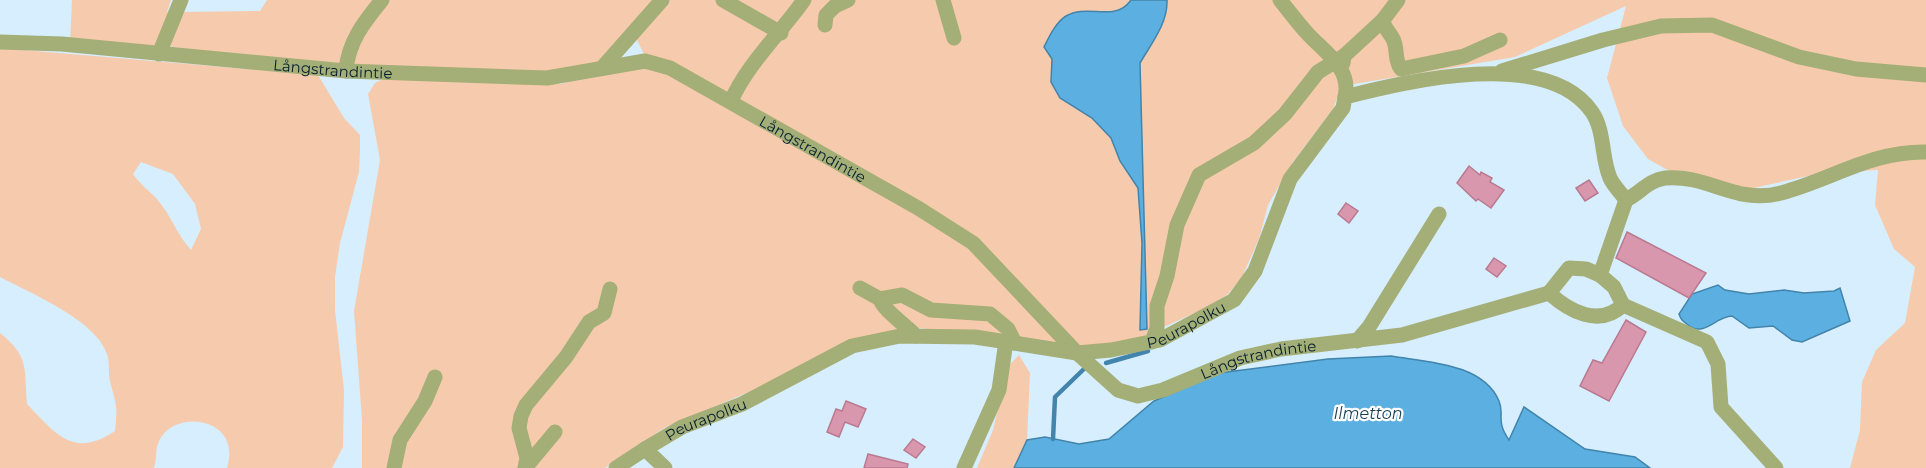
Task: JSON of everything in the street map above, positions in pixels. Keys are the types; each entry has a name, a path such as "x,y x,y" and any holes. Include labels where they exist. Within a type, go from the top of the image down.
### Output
{"street":[{"path":"159,54 181,0"},
{"path":"346,71 347,53 362,25 381,0"},
{"path":"602,68 662,0"},
{"path":"723,0 781,33"},
{"path":"730,101 740,81 781,33 804,0"},
{"path":"825,25 826,15 835,6 848,0"},
{"path":"943,0 954,38"},
{"path":"1280,0 1308,34 1340,58 1343,76 1348,86 1345,97 1390,86 1494,73 1603,40 1660,26 1712,25 1799,57 1856,69 1926,75"},
{"path":"1152,342 1157,324 1157,306 1167,276 1177,225 1199,175 1254,143 1285,114 1318,72 1340,58 1383,20 1398,0"},
{"path":"1383,20 1384,28 1393,39 1398,65 1401,69 1464,56 1500,40"},
{"path":"630,36 645,61"},
{"name":"Långstrandintie","path":"0,42 62,44 346,71 547,78 645,61 670,68 918,208 973,243 1077,352 1118,390 1138,396 1163,390 1240,358 1281,349 1357,341 1423,330 1549,292"},
{"path":"1494,73 1528,77 1569,90 1592,113 1605,150 1610,178 1626,200"},
{"name":"Peurapolku","path":"616,468 682,427 742,404 852,346 900,336 975,337 1077,352 1111,350 1152,342 1234,300 1255,271 1290,179 1343,108 1345,97"},
{"path":"1600,275 1626,200 1639,193 1647,184 1665,178 1696,180 1749,197 1781,193 1856,164 1926,152"},
{"path":"1357,341 1370,327 1439,214"},
{"path":"1623,305 1618,310 1600,316 1582,315 1563,306 1549,292 1569,268 1586,269 1600,275 1614,287 1623,305 1707,342 1718,364 1721,407 1776,468"},
{"path":"860,288 880,299 902,295 931,310 990,314 1008,329 1010,342 999,390 964,468"},
{"path":"525,468 527,458 519,428 521,416 534,394 562,363 589,322 604,313 610,289"},
{"path":"880,299 881,304 899,318 916,336"},
{"path":"1066,341 1111,341 1136,336 1157,324"},
{"path":"394,468 399,440 425,401 435,376"},
{"path":"525,468 555,432"},
{"path":"645,448 665,468"},
{"path":"974,448 978,468"}],"shaded area":[{"path":"72,0 171,0 167,12 172,12 155,45 140,49 70,43"},
{"path":"267,0 658,0 598,64 550,72 348,68 171,47 170,39 179,12 260,11"},
{"path":"669,0 715,0 772,31 735,0 1926,0 1926,468 1850,468 1860,430 1862,382 1876,350 1905,323 1915,267 1894,249 1875,205 1878,170 1822,173 1735,192 1696,186 1648,159 1623,126 1607,78 1626,6 1515,57 1354,84 1340,91 1333,109 1293,162 1268,205 1259,239 1242,277 1228,294 1208,307 1133,341 1084,348 919,328 887,333 664,428 605,468 362,468 362,420 354,311 380,160 368,94 375,83 387,77 561,84 644,54 636,38 662,3"},
{"path":"0,48 318,75 344,118 360,135 359,172 340,243 335,277 335,310 344,390 343,447 332,468 227,468 229,451 225,438 216,428 205,423 191,422 178,424 167,431 159,441 154,468 0,468 0,333 16,349 24,364 27,404 47,425 66,439 76,443 88,443 115,431 116,410 109,378 108,357 90,330 61,309 0,277","holes":["141,162 173,174 195,204 201,229 191,250 161,204 133,174"]},
{"path":"1019,355 1030,373 1027,440 1014,468 977,468 993,430 1008,366"}],"water":[{"path":"1131,0 1167,0 1162,25 1140,63 1147,329 1140,330 1142,243 1138,188 1120,161 1111,138 1092,118 1060,98 1051,82 1052,59 1044,47 1056,26 1066,16 1083,11 1109,12 1125,7"},
{"path":"1718,285 1725,290 1749,294 1784,290 1804,293 1834,291 1840,288 1850,321 1802,342 1792,340 1773,326 1749,328 1732,316 1699,329 1683,321 1679,314 1692,294"},
{"name":"Ilmetton","path":"1391,356 1452,366 1480,379 1491,388 1499,401 1502,427 1509,440 1524,407 1585,449 1635,457 1650,468 1014,468 1027,440 1045,437 1079,444 1109,439 1154,401 1219,373 1328,359"}],"building":[{"path":"1469,166 1480,175 1481,172 1492,178 1490,182 1504,190 1491,208 1478,199 1476,201 1457,183"},
{"path":"1589,180 1598,193 1585,201 1576,188"},
{"path":"1346,203 1358,211 1349,223 1338,214"},
{"path":"1627,232 1706,273 1689,298 1616,258"},
{"path":"1494,258 1506,266 1497,277 1486,269"},
{"path":"1626,320 1646,332 1609,401 1580,386 1593,360 1602,363"},
{"path":"846,401 866,409 858,427 845,422 839,437 827,432 836,409 842,411"},
{"path":"913,439 925,447 916,458 904,450"},
{"path":"868,454 908,464 907,468 864,468"}],"waterway":[{"path":"1106,363 1148,351"},
{"path":"1053,439 1055,397 1085,368"}]}
